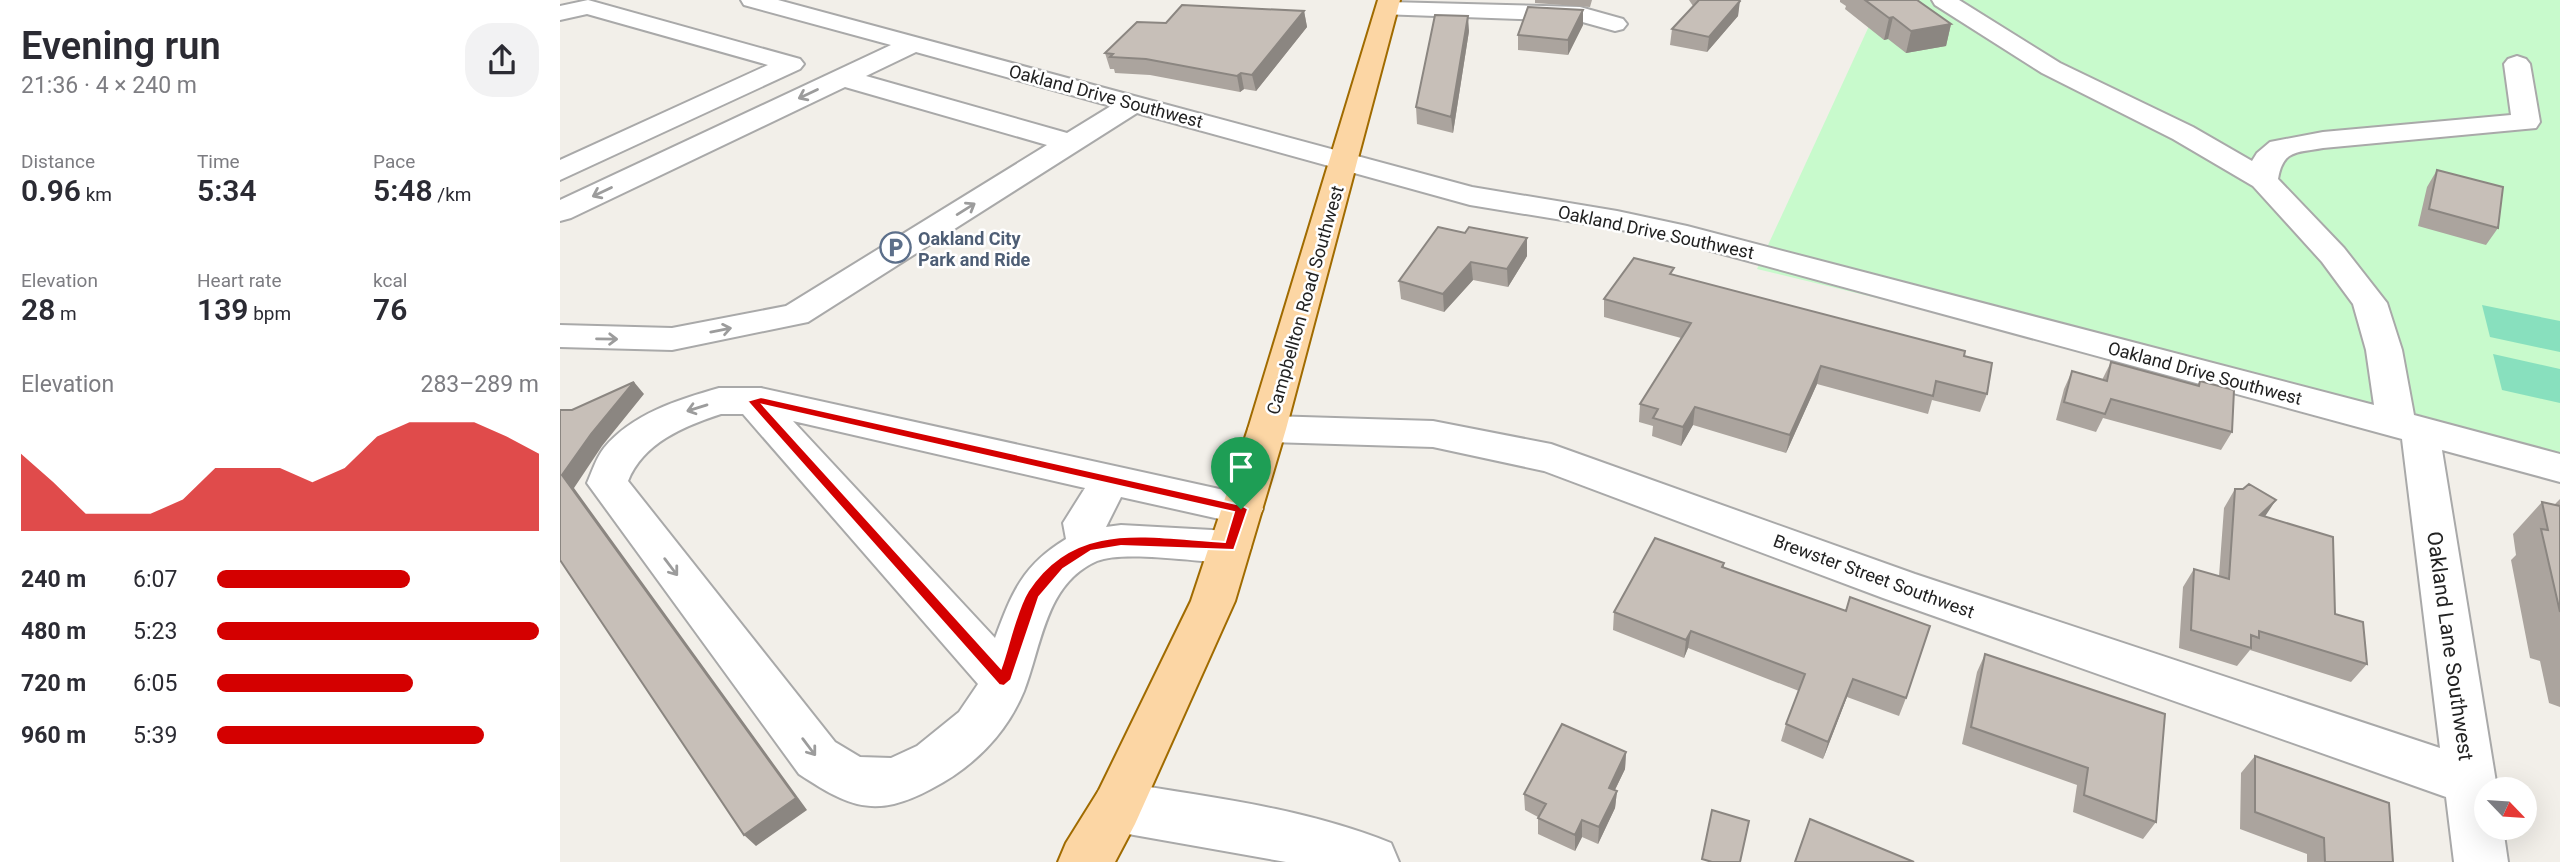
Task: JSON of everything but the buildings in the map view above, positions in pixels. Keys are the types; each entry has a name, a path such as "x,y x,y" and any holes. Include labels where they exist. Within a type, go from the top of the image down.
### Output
{"main road":[{"name":"Campbellton Road Southwest","path":"1085,862 1117,807 1213,601 1268,429 1388,5"}],"street":[{"name":"Oakland Drive Southwest","path":"752,0 1345,163 1470,195 1618,220 1687,235 2560,468"},
{"name":"Oakland Lane Southwest","path":"1943,0 2051,68 2183,133 2263,180 2333,255 2370,303 2408,427 2470,782 2481,862"},
{"path":"1388,5 1580,14 1615,24"},
{"path":"560,13 589,7 791,64 568,160"},
{"path":"560,212 914,44"},
{"path":"2263,180 2267,159 2280,148 2323,140 2526,122 2516,64"},
{"path":"843,78 1070,144"},
{"path":"560,336 672,339 796,315 1133,104"},
{"path":"719,401 753,401 1111,480 1236,528 1088,546 1058,565 1033,595 1000,691 976,727 935,762 895,782 853,781 817,758 607,482 617,459 639,437 678,414 719,401"},
{"path":"753,401 1004,680"},
{"name":"Brewster Street Southwest","path":"1268,429 1433,434 1551,458 1899,586 2470,782"},
{"path":"1088,546 1084,523 1111,480"},
{"path":"1117,807 1245,829 1345,852 1372,862"}],"green space":[{"path":"1881,0 2560,0 2560,463 1757,269"},
{"path":"2482,305 2560,321 2560,352 2490,337"},
{"path":"2493,354 2560,369 2560,403 2502,390"}],"place":[{"name":"Oakland City Park and Ride","path":"895,248"}],"route":[{"path":"753,401 761,401 1241,509 1230,547 1121,541 1088,546 1058,565 1033,595 1004,680 753,401"}]}
